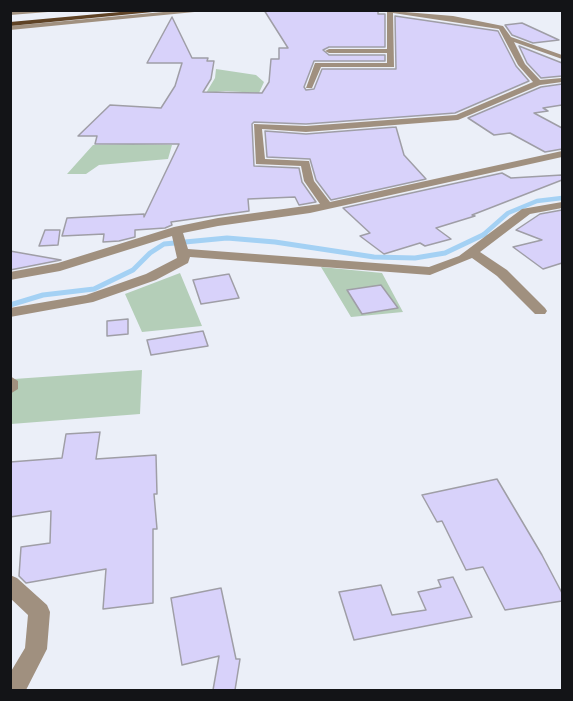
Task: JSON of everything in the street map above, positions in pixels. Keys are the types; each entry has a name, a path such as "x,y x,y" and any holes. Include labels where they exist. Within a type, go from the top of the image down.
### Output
{"main road":[{"path":"10,18 112,10"},
{"path":"10,26 170,10"}],"street":[{"path":"10,13 48,10"},
{"path":"10,26 212,10"},
{"path":"309,86 318,65 391,65 387,12 477,22 501,27 522,65 538,83"},
{"path":"508,38 562,57"},
{"path":"328,51 389,51"},
{"path":"327,206 309,182 305,163 260,162 257,126 306,129 418,123 458,117 538,83 562,80"},
{"path":"10,276 60,267 177,234 327,206 562,154"},
{"path":"182,253 213,253 430,271 472,253 526,211 562,205"},
{"path":"10,313 118,291 184,260 177,234"},
{"path":"472,253 502,273 540,311"},
{"path":"10,381 10,389"},
{"path":"10,584 39,612 36,649 21,679 10,690"}],"green space":[{"path":"216,69 256,75 264,82 259,93 226,91 206,93 215,78"},
{"path":"93,145 172,145 168,159 99,165 86,174 67,174"},
{"path":"321,267 382,273 403,312 351,317"},
{"path":"180,273 202,326 142,332 125,294"},
{"path":"142,370 140,414 11,424 11,391 14,379"}],"building":[{"path":"264,10 378,10 378,14 385,14 385,47 329,47 323,50 329,55 385,55 385,61 314,61 304,87 306,90 314,89 322,69 396,69 395,16 498,31 516,66 529,81 455,113 306,124 254,122 252,124 254,166 299,168 302,182 316,202 299,205 295,197 248,199 249,211 171,222 172,225 165,228 135,230 135,237 119,241 103,242 104,234 62,236 67,218 144,214 144,217 179,144 95,144 97,136 78,136 110,105 161,108 175,86 182,63 147,63 172,17 192,58 208,58 207,61 214,61 211,79 203,92 262,93 269,82 271,59 279,59 279,48 288,48"},
{"path":"522,23 559,40 533,43 512,35 505,25"},
{"path":"519,46 562,63 562,76 541,78 527,63"},
{"path":"562,84 562,105 543,108 548,111 534,113 562,128 562,149 545,152 510,133 494,135 468,118 541,87"},
{"path":"396,127 404,155 426,179 331,200 316,180 310,159 267,157 265,131 306,134"},
{"path":"502,173 511,178 562,175 562,180 472,215 475,216 436,228 451,239 425,246 420,243 384,254 360,236 370,233 343,208"},
{"path":"562,210 562,263 543,269 513,247 542,240 516,230 540,214"},
{"path":"45,230 60,230 58,245 39,246"},
{"path":"10,251 61,260 10,270"},
{"path":"229,274 239,298 201,304 193,280"},
{"path":"381,285 398,308 362,314 347,290"},
{"path":"128,319 128,334 107,336 107,321"},
{"path":"203,331 208,346 151,355 147,340"},
{"path":"100,432 96,459 156,455 157,494 154,494 157,529 153,529 153,603 103,609 106,569 26,583 19,576 21,547 50,543 51,511 10,517 10,462 62,458 66,434"},
{"path":"497,479 542,555 562,593 562,601 505,610 483,567 466,570 442,521 437,522 422,495"},
{"path":"453,577 472,617 354,640 339,592 381,585 392,615 426,610 418,592 441,587 438,580"},
{"path":"221,588 236,659 240,659 235,690 213,690 219,656 182,665 171,598"}],"waterway":[{"path":"483,235 508,213 537,201 562,198"},
{"path":"10,305 43,295 94,289 133,270 150,253 164,244 227,238 275,242 374,257 415,258 445,253 483,235"}]}
